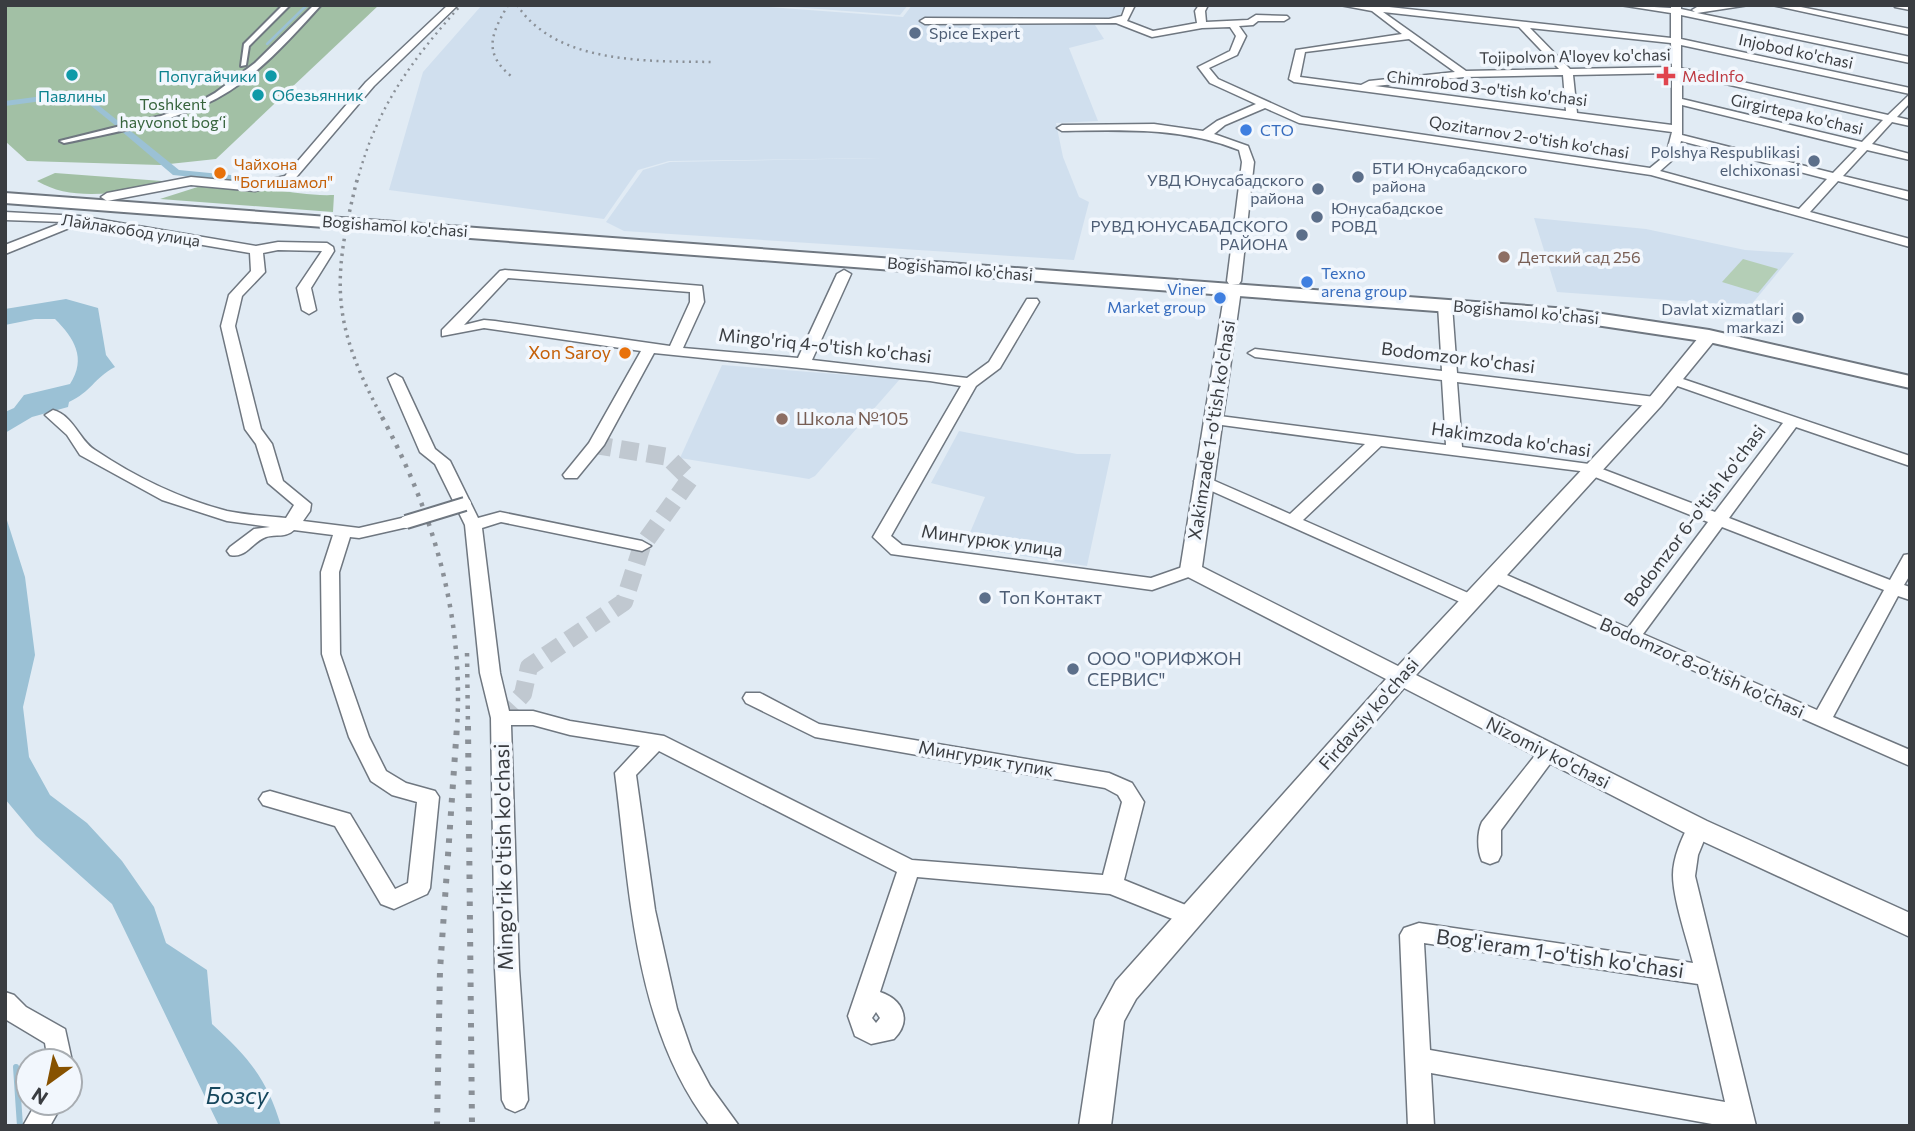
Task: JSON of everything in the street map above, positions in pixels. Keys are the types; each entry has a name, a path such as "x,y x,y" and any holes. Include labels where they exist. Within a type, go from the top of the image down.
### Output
{"main road":[{"name":"Bogishamol ko'chasi","path":"6,193 107,197 915,262"},
{"name":"Bogishamol ko'chasi","path":"6,193 1233,286 1598,318 1709,336 1910,382"},
{"name":"Bogishamol ko'chasi","path":"1233,286 1443,297 1651,318 1745,335 1910,372"}],"street":[{"path":"243,65 246,45 287,5"},
{"path":"64,141 184,110 219,95 257,64 318,5"},
{"path":"107,197 191,181 255,187 289,178 370,85 454,5"},
{"path":"925,21 1117,20 1126,18 1131,5"},
{"path":"1202,25 1200,11 1205,5"},
{"name":"Injobod ko'chasi","path":"1344,5 1676,41 1910,91"},
{"path":"1624,5 1676,8 1745,5"},
{"path":"1776,5 1910,32"},
{"path":"1898,5 1910,8"},
{"path":"1652,172 1671,156 1676,133 1676,8"},
{"path":"1676,8 1910,60"},
{"path":"1373,9 1464,74"},
{"path":"1117,20 1149,34 1202,25 1250,23 1256,18 1284,19"},
{"name":"Qozitarnov 2-o'tish ko'chasi","path":"1232,23 1241,36 1234,53 1203,67 1209,78 1299,120 1652,172 1910,243"},
{"path":"1522,25 1568,73 1572,115"},
{"name":"Chimrobod 3-o'tish ko'chasi","path":"1411,36 1301,50 1294,79 1572,115 1676,133 1910,196"},
{"name":"Tojipolvon A'loyev ko'chasi","path":"1362,88 1369,84 1464,74 1678,70 1910,123"},
{"path":"1802,212 1910,97"},
{"name":"Girgirtepa ko'chasi","path":"1677,102 1910,157"},
{"path":"1206,134 1221,123 1264,105"},
{"path":"1062,128 1159,126 1206,134 1244,148 1248,162 1233,286"},
{"name":"Лайлакобод улица","path":"5,216 79,220 256,250 296,245 329,249 305,285 309,310"},
{"path":"5,250 79,220"},
{"path":"236,551 260,533 285,530 292,524 303,504 276,482 264,444 253,429 228,326 236,295 258,272 256,250"},
{"name":"Mingo'riq 4-o'tish ko'chasi","path":"675,351 697,302 697,289 505,274 447,333 495,324 649,349 804,361 970,383"},
{"path":"804,361 844,274"},
{"name":"Xakimzade 1-o'tish ko'chasi","path":"1191,570 1202,481 1220,388 1233,286"},
{"path":"970,383 995,365 1032,302"},
{"path":"1445,305 1454,450"},
{"path":"469,312 495,324"},
{"name":"Firdavsiy ko'chasi","path":"1095,1126 1110,1020 1126,989 1469,600 1656,402 1709,336"},
{"path":"571,475 596,445 649,349"},
{"name":"Bodomzor ko'chasi","path":"1255,353 1656,402"},
{"path":"395,378 428,452 442,461 473,525 490,673 501,718"},
{"path":"1674,380 1910,461"},
{"name":"Мингурюк улица","path":"970,383 882,537 897,550 1152,584 1191,570"},
{"path":"53,415 73,432 86,452 168,497 227,516 359,533 465,504"},
{"name":"Hakimzoda ko'chasi","path":"1212,420 1592,470 1902,591"},
{"name":"Bodomzor 6-o'tish ko'chasi","path":"1632,636 1792,421"},
{"path":"1294,519 1377,441"},
{"path":"1202,481 1294,519 1469,600"},
{"path":"473,525 500,517 642,546"},
{"path":"270,799 342,820 388,898 394,900 419,888 428,797 399,789 378,776 359,737 331,654 330,572 343,531"},
{"path":"1821,720 1902,591 1910,559"},
{"name":"Nizomiy ko'chasi","path":"1191,570 1400,679 1698,828 1910,926"},
{"name":"Bodomzor 8-o'tish ko'chasi","path":"1494,576 1910,759"},
{"name":"Мингурик тупик","path":"753,698 815,730 1109,781 1125,789 1133,802 1112,885"},
{"name":"Mingo'rik o'tish ko'chasi","path":"515,1100 507,969 501,718 533,718 570,728 657,741 909,868 1112,885 1190,917"},
{"path":"657,741 625,773 653,959 673,1033 691,1075 714,1114 726,1126"},
{"path":"1490,855 1490,828 1548,753"},
{"path":"1418,1059 1742,1122 1684,876 1687,855 1698,828"},
{"path":"867,1004 866,998 909,868"},
{"name":"Bog'ieram 1-o'tish ko'chasi","path":"1420,1126 1412,935 1419,933 1706,975"},
{"path":"5,1002 18,1015 56,1037 58,1047"}],"shaded area":[{"path":"482,5 740,5 903,17 912,5 1125,5 1118,19 1095,25 1104,39 1069,48 1098,121 1056,123 1063,157 1079,197 1089,202 1074,260 624,231 606,222 643,170 670,162 882,158 669,161 638,170 604,219 389,190 423,72"},
{"path":"765,5 908,5 900,15"},
{"path":"1534,218 1646,229 1745,250 1794,253 1746,311 1725,304 1557,292"},
{"name":"Школа №105","path":"722,365 900,379 815,476 809,479 680,458"},
{"path":"959,431 1077,454 1111,454 1087,566 964,547 985,497 931,483"}],"green space":[{"name":"Toshkent hayvonot bogʻi","path":"5,5 379,5 216,159 160,165 27,161 5,141"},
{"path":"55,173 175,182 123,192 87,194 53,188 37,181"},
{"path":"207,184 334,195 333,212 160,199"},
{"path":"1743,259 1778,269 1758,293 1722,282"}],"water":[{"path":"66,299 98,308 106,355 115,367 83,394 69,402 68,407 32,417 5,433 5,412 14,408 24,395 70,384 78,366 78,357 73,341 55,319 35,319 5,325 5,309"},
{"name":"Бозсу","path":"5,514 25,577 35,655 23,707 29,757 50,795 87,823 122,861 154,907 166,943 207,970 212,1024 254,1069 269,1094 281,1126 219,1126 112,904 36,836 5,799"}],"waterway":[{"path":"267,44 307,5"},
{"path":"5,104 81,93 119,124"},
{"path":"123,128 176,173 271,182"},
{"path":"19,1117 20,1126"}],"tunnel":[{"path":"501,718 523,694 529,667 624,602 642,546 690,479 668,457 596,445"}],"railway":[{"path":"357,182 374,131 397,87 426,46 461,5"},
{"path":"508,5 494,33 493,50 496,59 511,76"},
{"path":"517,5 534,25 556,39 580,49 606,56 634,59 714,62"},
{"path":"357,180 343,248 341,303 354,356 383,418"},
{"path":"383,418 417,491 442,567 456,646 457,728"},
{"path":"467,653 468,728"},
{"path":"437,1126 440,970 457,726"},
{"path":"468,726 472,1126"}],"place":[{"name":"Spice Expert","path":"915,33"},
{"name":"Павлины","path":"72,75"},
{"name":"Попугайчики","path":"271,76"},
{"name":"MedInfo","path":"1666,76"},
{"name":"Обезьянник","path":"258,95"},
{"name":"СТО","path":"1246,130"},
{"name":"Polshya Respublikasi elchixonasi","path":"1814,161"},
{"name":"Чайхона \"Богишамол\"","path":"220,173"},
{"name":"БТИ Юнусабадского района","path":"1358,177"},
{"name":"УВД Юнусабадского района","path":"1318,189"},
{"name":"Юнусабадское РОВД","path":"1317,217"},
{"name":"РУВД ЮНУСАБАДСКОГО РАЙОНА","path":"1302,235"},
{"name":"Детский сад 256","path":"1504,257"},
{"name":"Texno arena group","path":"1307,282"},
{"name":"Viner Market group","path":"1220,298"},
{"name":"Davlat xizmatlari markazi","path":"1798,318"},
{"name":"Xon Saroy","path":"625,353"},
{"name":"Школа №105","path":"782,419"},
{"name":"Топ Контакт","path":"985,598"},
{"name":"ООО \"ОРИФЖОН СЕРВИС\"","path":"1073,669"}]}
